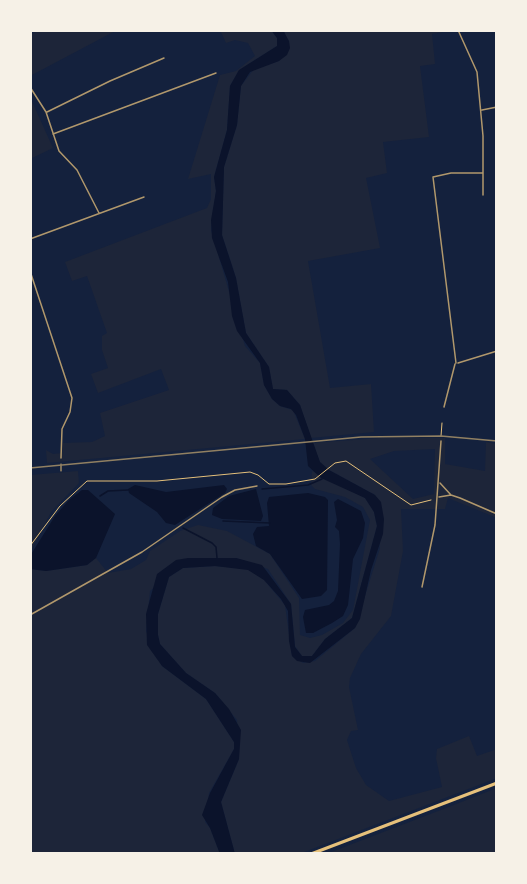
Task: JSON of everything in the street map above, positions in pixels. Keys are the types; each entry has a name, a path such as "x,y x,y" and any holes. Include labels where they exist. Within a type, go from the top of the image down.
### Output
{"highway":[{"path":"311,854 497,783"}],"street":[{"path":"458,30 475,64 481,110 483,195"},
{"path":"46,112 164,58"},
{"path":"53,134 216,73"},
{"path":"30,87 46,112 59,151 77,170 99,213"},
{"path":"481,110 497,107"},
{"path":"444,407 456,363 433,177 451,173 482,173"},
{"path":"30,239 144,197"},
{"path":"30,271 72,398 61,442 61,458"},
{"path":"456,363 497,351"},
{"path":"422,587 438,497 441,441"},
{"path":"439,481 451,495 497,514"},
{"path":"30,615 138,555 230,493 257,486"},
{"path":"438,497 451,495"}],"path":[{"path":"441,441 442,423"},
{"path":"61,458 61,471"},
{"path":"30,546 60,506 83,482 158,481 250,472 269,484 315,478 335,463 346,461 411,505 438,497"}],"shaded area":[{"path":"39,30 117,30 30,76 30,35"},
{"path":"220,30 271,30 277,38 277,46 239,70 230,86 227,130 214,177 216,191 211,230 245,346 260,363 264,385 272,399 280,406 293,410 305,439 47,463 46,450 53,454 62,453 63,443 92,442 105,436 100,413 169,390 161,369 98,393 91,374 108,368 102,350 102,336 107,333 87,276 72,281 65,262 207,208 211,199 211,174 188,179 220,75 236,71 255,56 248,43 235,40 226,43"},
{"path":"271,30 283,30 290,48 287,55 279,61 250,72 241,86 237,125 224,167 222,235 236,278 246,333 269,367 273,389 287,390 300,405 320,462 329,470 375,495 381,502 384,519 383,534 371,570 360,619 355,628 310,663 297,661 292,656 288,611 281,599 264,580 248,570 215,566 183,568 169,577 158,614 160,644 186,673 215,693 229,709 241,730 239,759 221,802 235,854 220,854 210,828 202,815 210,793 234,749 234,742 206,699 162,666 147,645 146,614 157,574 176,560 188,558 236,558 262,565 291,604 295,647 302,656 312,656 325,639 352,618 377,526 374,512 365,498 321,478 308,466 305,439 296,415 291,409 280,406 272,399 264,385 260,363 237,331 232,316 228,282 212,238 211,220 216,191 214,177 227,130 230,86 239,70 277,46 277,38"},
{"path":"283,30 453,30 432,34 435,64 420,66 429,137 383,142 387,173 366,178 380,248 308,261 330,388 371,384 374,432 311,438 300,405 287,390 273,389 269,367 246,333 236,278 222,235 224,167 237,125 241,86 254,69 279,61 285,33"},
{"path":"30,97 53,148 30,159"},
{"path":"394,437 445,438 445,464 485,471 486,442 497,444 497,518 448,498 445,509 401,509 403,551 391,616 361,654 350,678 349,687 358,730 351,731 347,740 356,768 366,785 389,801 442,787 436,758 437,749 469,736 477,756 497,749 497,778 299,854 235,854 221,802 239,759 237,720 215,693 186,673 160,644 158,614 169,577 183,568 215,566 248,569 264,580 285,605 292,656 303,663 315,661 355,628 380,548 375,495 329,470 320,462 312,443","holes":["435,449 434,494 413,499 370,459 394,451"]},
{"path":"78,471 79,483 51,512 30,553 30,475"},
{"path":"312,471 365,498 374,512 377,526 352,618 325,639 312,656 302,656 295,646 291,604 268,569 236,558 188,558 150,591 146,631 162,666 206,699 234,742 234,749 209,793 205,822 210,828 220,854 30,854 30,569 46,571 87,565 96,558 108,573 131,569 146,560 150,551 180,531 198,525 227,531 270,554 299,598 300,635 310,638 322,635 343,623 353,610 370,520 363,507 345,497 315,489 311,485"},
{"path":"135,485 166,492 224,485 227,489 225,493 175,525 166,523 157,512 129,493 128,489"},
{"path":"256,489 263,516 261,521 222,519 212,515 213,508 229,496"},
{"path":"82,490 88,490 115,514 96,558 87,565 46,571 30,569 30,556 55,516 69,500"},
{"path":"308,493 325,497 328,500 327,590 321,596 302,599 270,554 256,546 253,534 257,527 269,526 267,503 269,497"},
{"path":"338,499 361,511 365,523 363,538 353,559 348,605 343,616 313,633 306,633 303,617 305,610 329,605 334,601 338,591 340,544 339,531 335,527 337,520 334,502"},
{"path":"497,788 497,854 326,854 446,808"}],"waterway":[{"path":"262,489 308,485 322,479"},
{"path":"100,496 108,491 128,490"},
{"path":"223,521 270,523"},
{"path":"183,528 212,543 216,547 217,558"}],"railway":[{"path":"30,468 361,437 441,436 497,441"}]}
